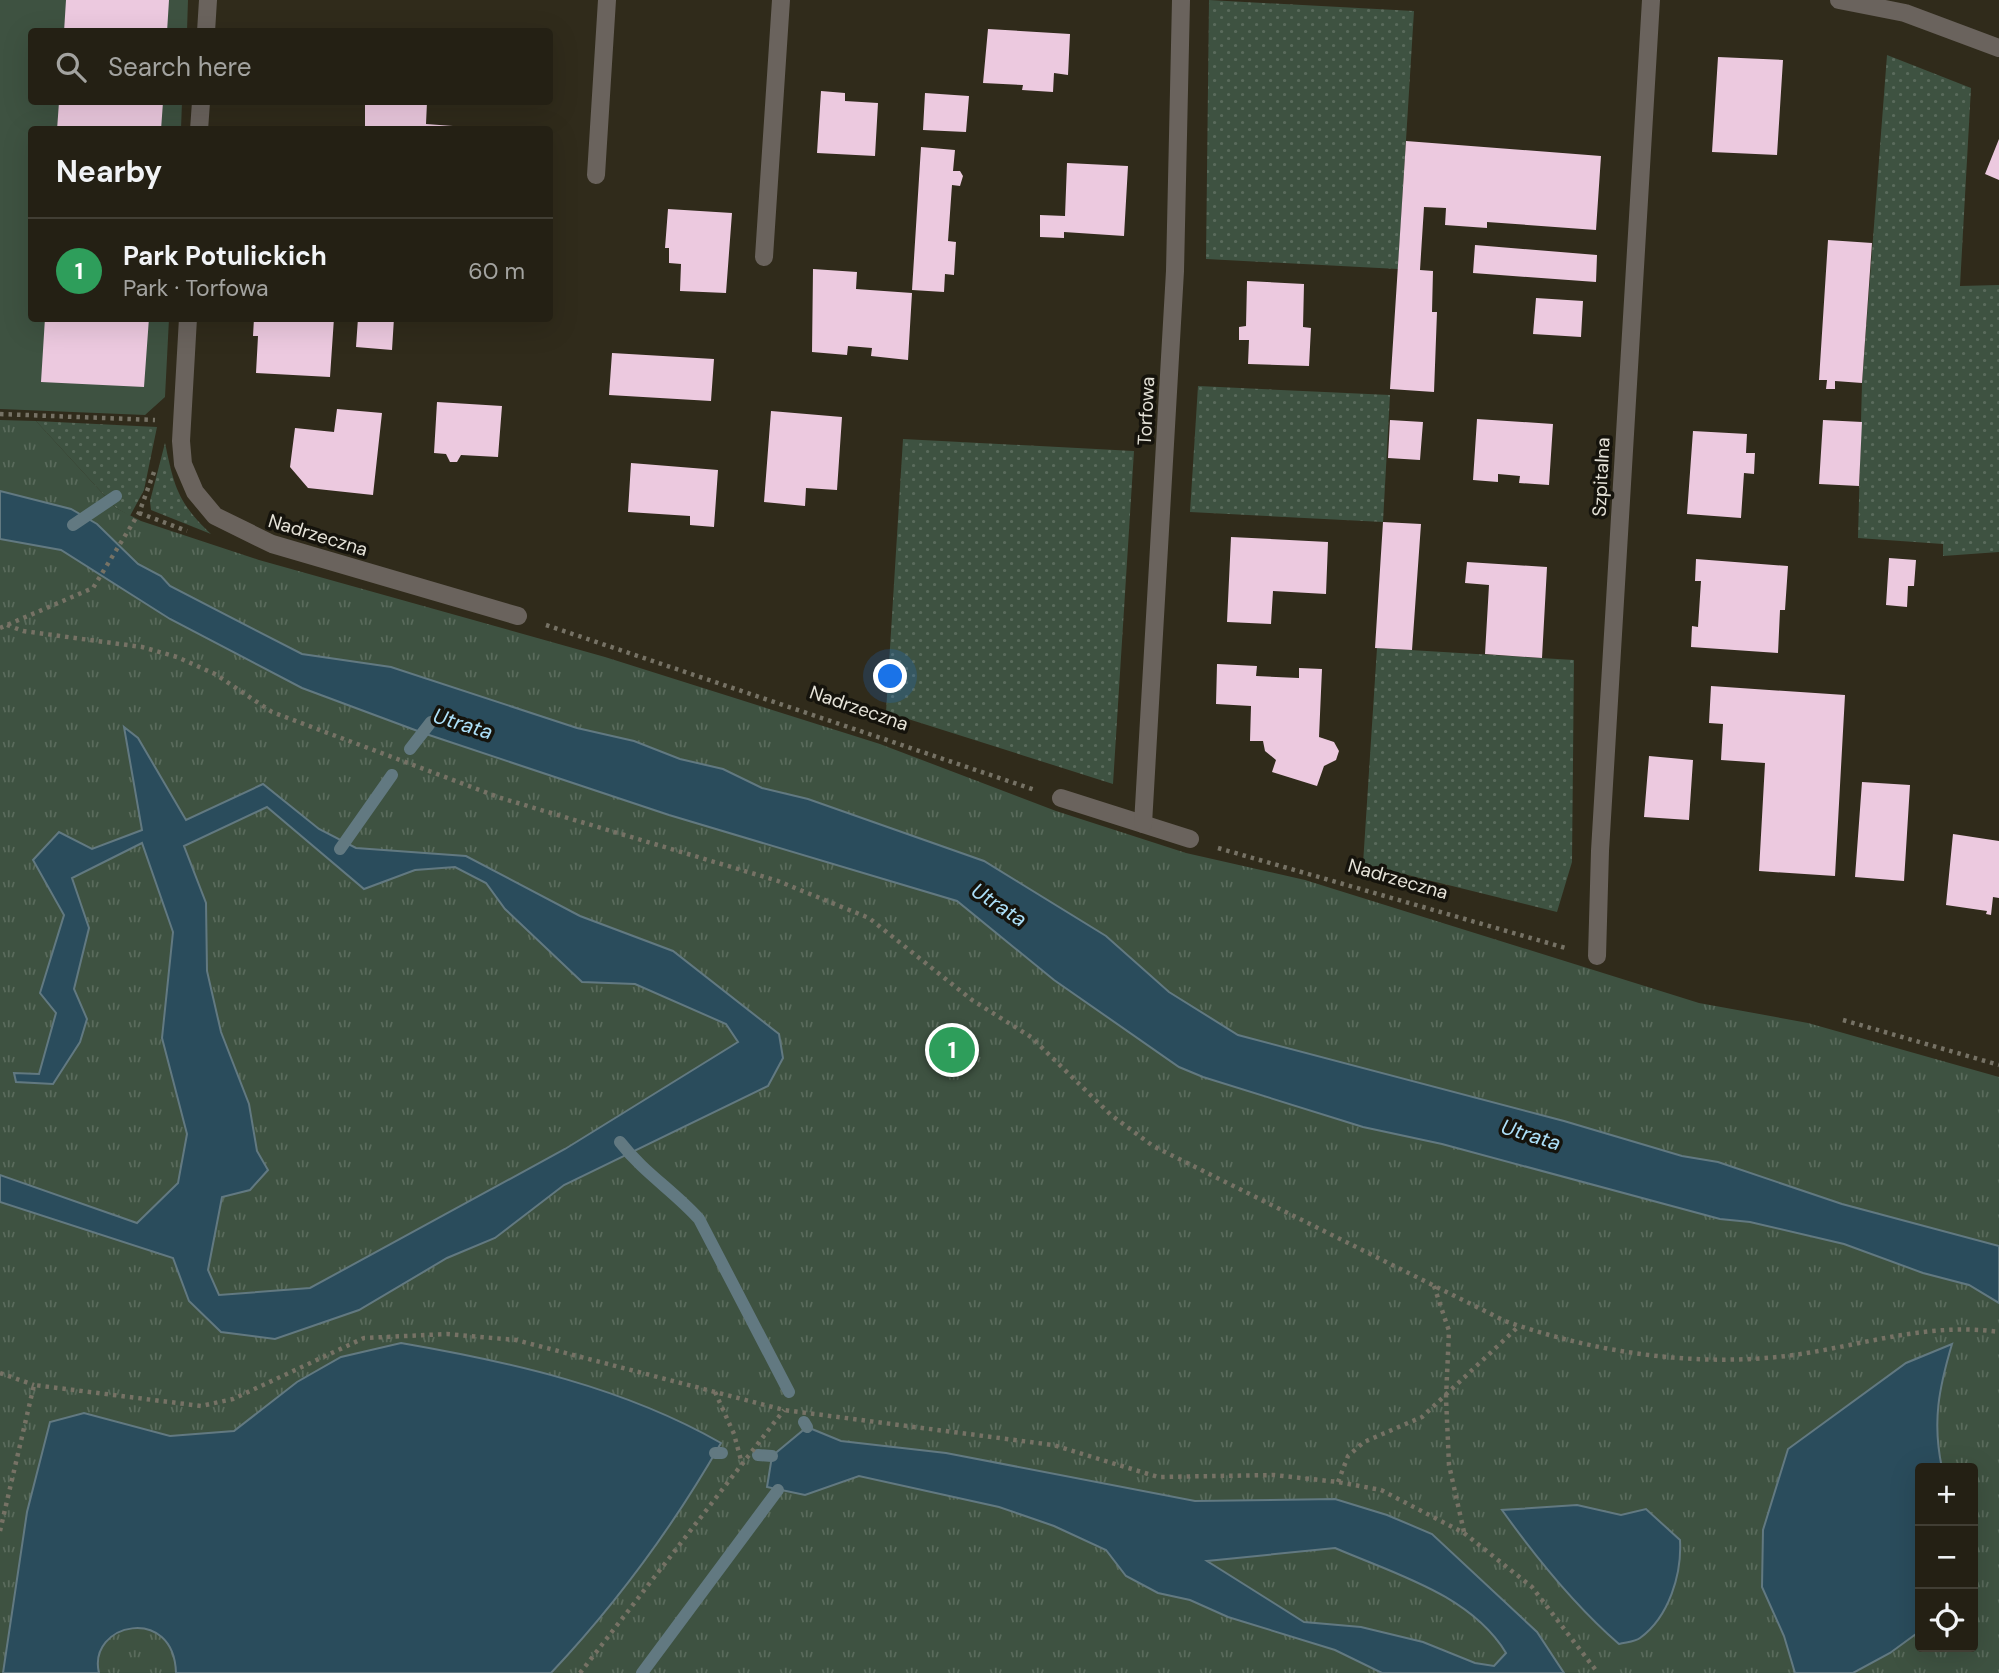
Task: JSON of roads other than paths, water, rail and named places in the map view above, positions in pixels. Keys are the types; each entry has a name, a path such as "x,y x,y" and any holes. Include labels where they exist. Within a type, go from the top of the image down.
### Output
{"street":[{"path":"206,28 208,0"},
{"path":"596,175 607,0"},
{"path":"764,257 781,0"},
{"name":"Torfowa","path":"1143,824 1175,271 1181,0"},
{"name":"Szpitalna","path":"1597,956 1600,851 1651,0"},
{"path":"1839,0 1905,13 1999,48"},
{"path":"199,126 201,105"},
{"name":"Nadrzeczna","path":"188,322 182,419 183,464 189,481 204,506 227,523 272,544 518,616"},
{"path":"1061,798 1190,839"}],"water":[{"name":"Utrata","path":"0,491 71,509 97,524 138,564 161,576 170,586 302,654 391,667 577,728 634,741 680,759 723,769 762,788 808,799 984,861 1106,936 1169,992 1238,1035 1564,1121 1682,1156 1718,1162 1842,1204 1999,1246 1999,1303 1969,1285 1923,1273 1844,1244 1750,1222 1720,1219 1442,1144 1363,1127 1203,1077 1179,1067 1054,980 957,901 669,815 423,733 302,688 170,619 61,550 0,539"},
{"path":"124,727 138,738 186,820 263,784 319,829 356,848 466,856 580,916 673,951 779,1034 783,1058 768,1086 564,1185 495,1238 447,1258 359,1310 275,1339 221,1332 189,1301 173,1258 0,1202 0,1175 137,1223 178,1183 187,1134 162,1038 173,932 142,843 72,878 89,928 74,989 87,1019 80,1042 53,1084 16,1082 14,1073 39,1074 56,1013 40,993 64,915 33,860 59,832 92,849 142,830","holes":["267,807 364,889 415,870 455,867 486,883 505,909 582,982 635,984 726,1024 738,1042 565,1149 310,1288 219,1295 208,1270 222,1197 250,1190 268,1170 257,1151 249,1104 221,1032 207,971 206,903 184,846"]},
{"path":"401,1343 566,1379 645,1406 721,1443 684,1504 643,1563 551,1673 176,1673 172,1651 161,1637 148,1629 132,1628 118,1633 106,1642 99,1656 99,1673 3,1673 27,1512 50,1422 84,1413 170,1436 234,1431 297,1382 341,1357"},
{"path":"1952,1344 1938,1405 1941,1463 1915,1463 1915,1635 1890,1653 1853,1673 1795,1673 1784,1636 1762,1587 1763,1530 1788,1449 1906,1363"},
{"path":"807,1427 841,1441 946,1453 1195,1501 1335,1499 1387,1515 1432,1534 1537,1632 1564,1673 1382,1673 1335,1650 1228,1617 1190,1600 1158,1593 1126,1576 1106,1550 1054,1526 999,1507 859,1476 805,1495 767,1487 772,1456","holes":["1335,1548 1406,1577 1452,1601 1491,1633 1506,1653 1494,1666 1475,1663 1423,1642 1361,1627 1304,1622 1207,1561"]},
{"path":"1577,1505 1621,1515 1646,1509 1680,1540 1679,1567 1672,1594 1659,1619 1638,1639 1619,1644 1602,1629 1557,1581 1502,1510"}],"waterway":[{"path":"73,525 116,496"},
{"name":"Utrata","path":"410,749 431,722"},
{"path":"340,849 392,775"},
{"path":"620,1142 699,1219 789,1392"},
{"path":"804,1422 807,1427"},
{"path":"715,1453 722,1453"},
{"path":"758,1455 772,1456"},
{"path":"642,1673 778,1490"}],"place":[{"name":"Park Potulickich","path":"952,1050"}]}
